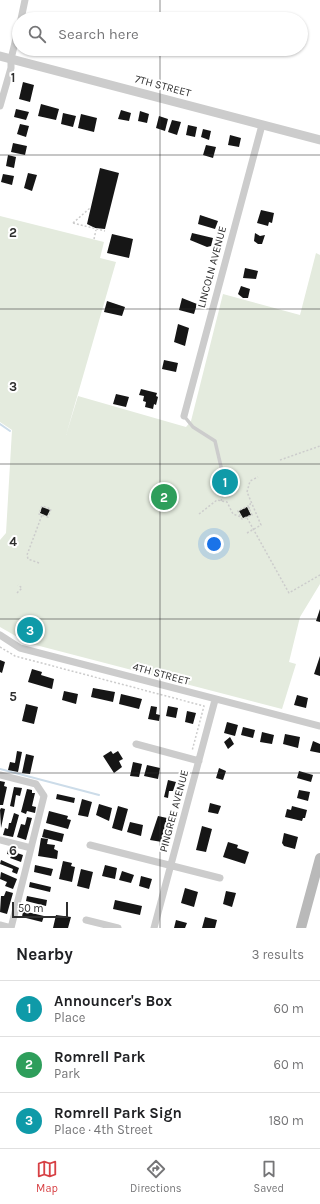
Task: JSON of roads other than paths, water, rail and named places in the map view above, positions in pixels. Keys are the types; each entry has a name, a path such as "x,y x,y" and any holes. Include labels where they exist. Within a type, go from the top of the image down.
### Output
{"main road":[{"path":"301,928 320,858"}],"street":[{"path":"22,12 25,0"},
{"path":"0,106 11,68 12,55"},
{"name":"7TH STREET","path":"0,56 320,140"},
{"name":"LINCOLN AVENUE","path":"184,416 262,124"},
{"name":"4TH STREET","path":"0,635 20,648 215,700 320,726"},
{"name":"PINGREE AVENUE","path":"154,928 215,700"},
{"path":"136,744 199,761"},
{"path":"0,775 36,784 44,796 11,928 0,925"},
{"path":"0,840 31,848"},
{"path":"90,845 220,878"},
{"path":"86,920 118,928"}],"lane":[{"path":"184,416 193,427 215,441 222,472"}],"waterway":[{"path":"0,424 10,431"},
{"path":"0,769 99,795"}],"place":[{"name":"Announcer's Box","path":"225,482"},
{"name":"Romrell Park","path":"164,497"},
{"name":"Romrell Park Sign","path":"30,630"}]}
